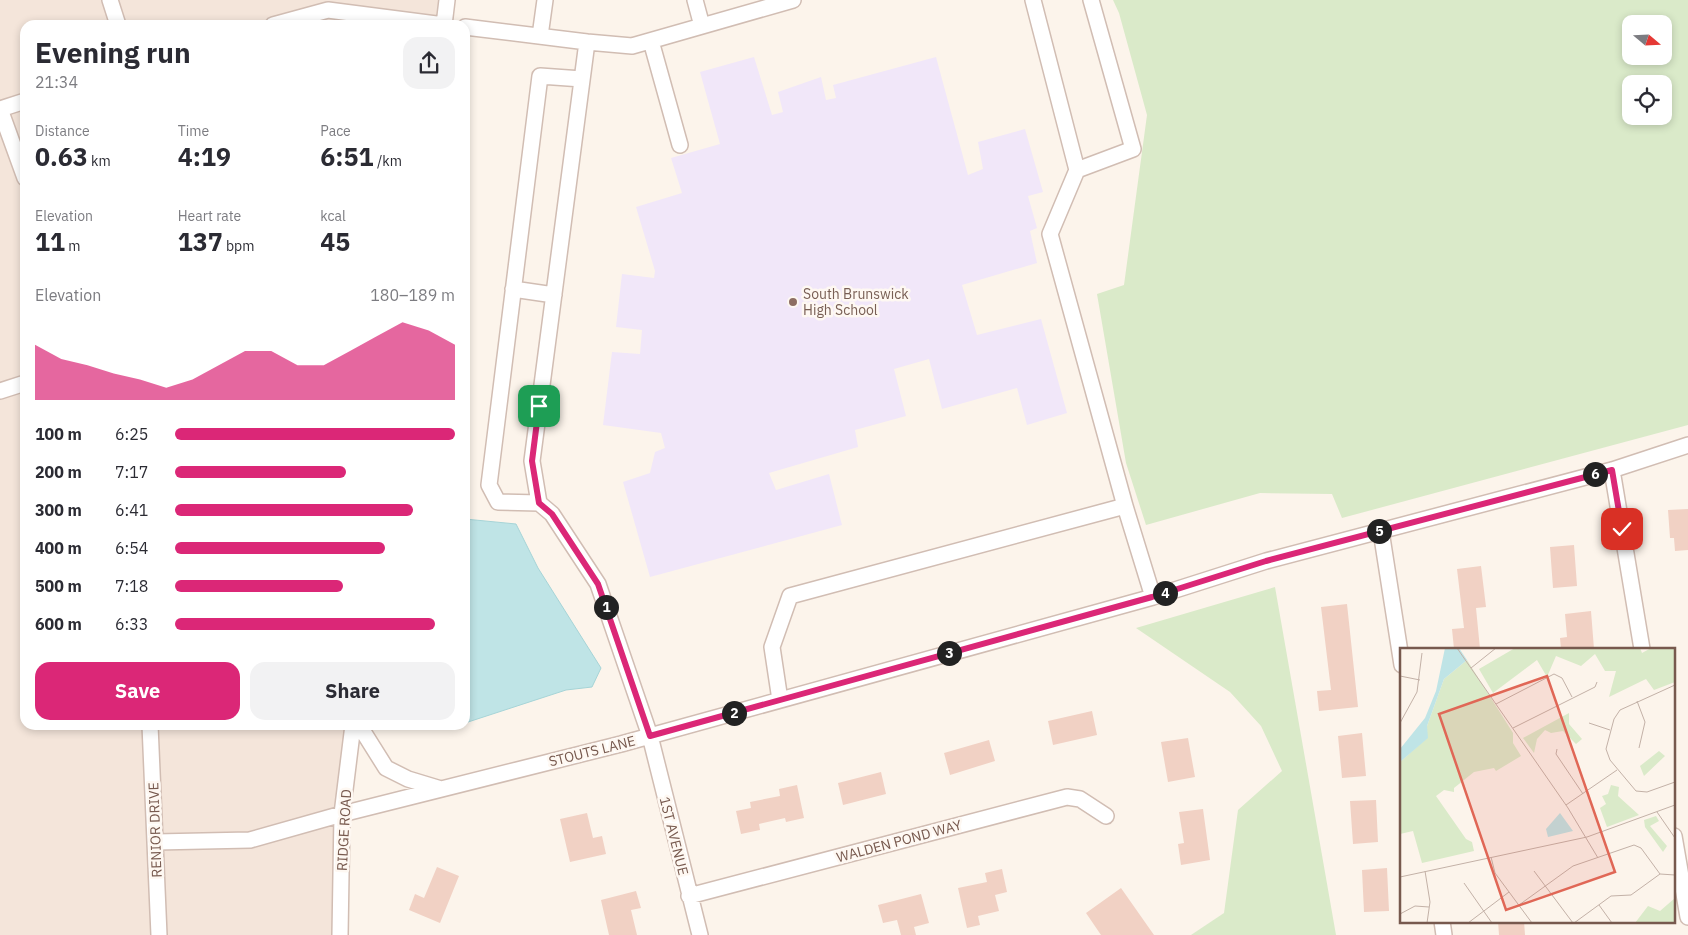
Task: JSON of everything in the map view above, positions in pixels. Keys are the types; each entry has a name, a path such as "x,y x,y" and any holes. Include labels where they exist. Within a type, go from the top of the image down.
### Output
{"street":[{"path":"110,0 116,20"},
{"path":"445,20 447,0"},
{"path":"540,36 545,0"},
{"path":"695,0 702,26"},
{"path":"470,28 632,46 793,0"},
{"path":"1033,0 1077,170 1050,234 1124,506 1152,597"},
{"path":"1077,170 1133,149 1091,0"},
{"path":"291,20 328,10 405,20"},
{"path":"651,40 680,145"},
{"path":"582,79 540,76 489,485 498,502 539,503 532,461 587,42"},
{"path":"20,103 0,109 20,164"},
{"path":"514,289 554,295"},
{"path":"0,391 20,385"},
{"name":"STOUTS LANE","path":"156,842 250,840 342,814 650,736 1152,597 1266,561 1612,470 1688,446"},
{"path":"1612,470 1642,648"},
{"name":"1ST AVENUE","path":"539,503 552,514 598,584 650,736 700,935"},
{"path":"780,700 772,647 790,596 1124,506"},
{"path":"1381,531 1400,651"},
{"name":"RENIOR DRIVE","path":"150,730 159,935"},
{"name":"RIDGE ROAD","path":"340,935 342,814 353,730"},
{"path":"362,730 386,768 408,778 442,789"},
{"name":"WALDEN POND WAY","path":"689,896 1067,797 1080,799 1106,816"},
{"path":"1676,848 1688,917"},
{"path":"1442,922 1444,935"}],"shaded area":[{"path":"0,0 447,0 445,20 20,20 20,730 354,730 340,935 0,935"},
{"name":"South Brunswick High School","path":"754,57 772,115 783,112 778,92 821,77 826,100 836,98 833,85 936,57 968,175 983,169 978,142 1025,129 1043,192 1028,196 1037,228 1030,231 1037,263 962,285 977,335 1041,319 1067,413 1027,425 1017,388 942,409 929,359 894,369 906,416 855,430 858,447 769,473 776,490 829,474 842,525 650,577 623,482 650,473 655,452 665,448 661,433 603,425 612,352 640,354 642,330 616,327 622,274 654,278 655,271 636,207 682,193 671,158 720,144 700,72"}],"green space":[{"path":"1113,0 1688,0 1688,425 1342,518 1332,494 1260,493 1146,525 1126,463 1097,294 1124,285 1147,115 1119,13"},
{"path":"1275,587 1336,935 1191,935 1224,913 1238,810 1282,771 1261,726 1230,692 1136,628"}],"water":[{"path":"470,519 516,524 538,568 601,668 592,687 566,690 470,721"}],"building":[{"path":"1688,509 1688,550 1675,551 1674,538 1670,538 1668,510"},
{"path":"1574,545 1577,586 1553,588 1550,547"},
{"path":"1481,566 1486,607 1476,608 1480,648 1454,648 1452,629 1464,628 1457,569"},
{"path":"1347,604 1358,707 1319,711 1317,691 1331,690 1321,607"},
{"path":"1591,611 1594,648 1561,648 1560,638 1567,637 1565,614"},
{"path":"1092,711 1097,735 1053,745 1048,721"},
{"path":"1362,733 1366,776 1342,778 1338,736"},
{"path":"1188,738 1195,777 1168,782 1161,742"},
{"path":"989,740 995,761 950,775 944,753"},
{"path":"881,772 886,794 843,805 838,783"},
{"path":"797,785 804,818 786,822 785,818 759,824 760,830 741,834 736,811 751,808 750,802 780,796 779,789"},
{"path":"1376,800 1378,842 1353,844 1350,801"},
{"path":"1203,809 1210,860 1181,865 1178,844 1184,843 1179,812"},
{"path":"587,813 593,838 602,836 606,854 570,862 560,819"},
{"path":"437,867 459,876 440,923 409,910 415,894 424,898"},
{"path":"1387,868 1389,911 1364,912 1362,870"},
{"path":"1002,869 1007,892 995,895 999,911 978,916 980,925 967,928 958,888 987,882 985,873"},
{"path":"1121,888 1154,935 1101,935 1086,913"},
{"path":"636,891 641,908 631,910 637,935 609,935 601,900"},
{"path":"921,894 929,923 914,927 916,935 901,935 897,920 883,923 878,905"},
{"path":"1498,922 1524,922 1525,935 1499,935"}],"place":[{"name":"South Brunswick High School","path":"793,302"}],"route":[{"path":"539,406 532,461 539,503 552,514 598,584 650,736 1152,597 1266,561 1612,470 1622,529"}]}
